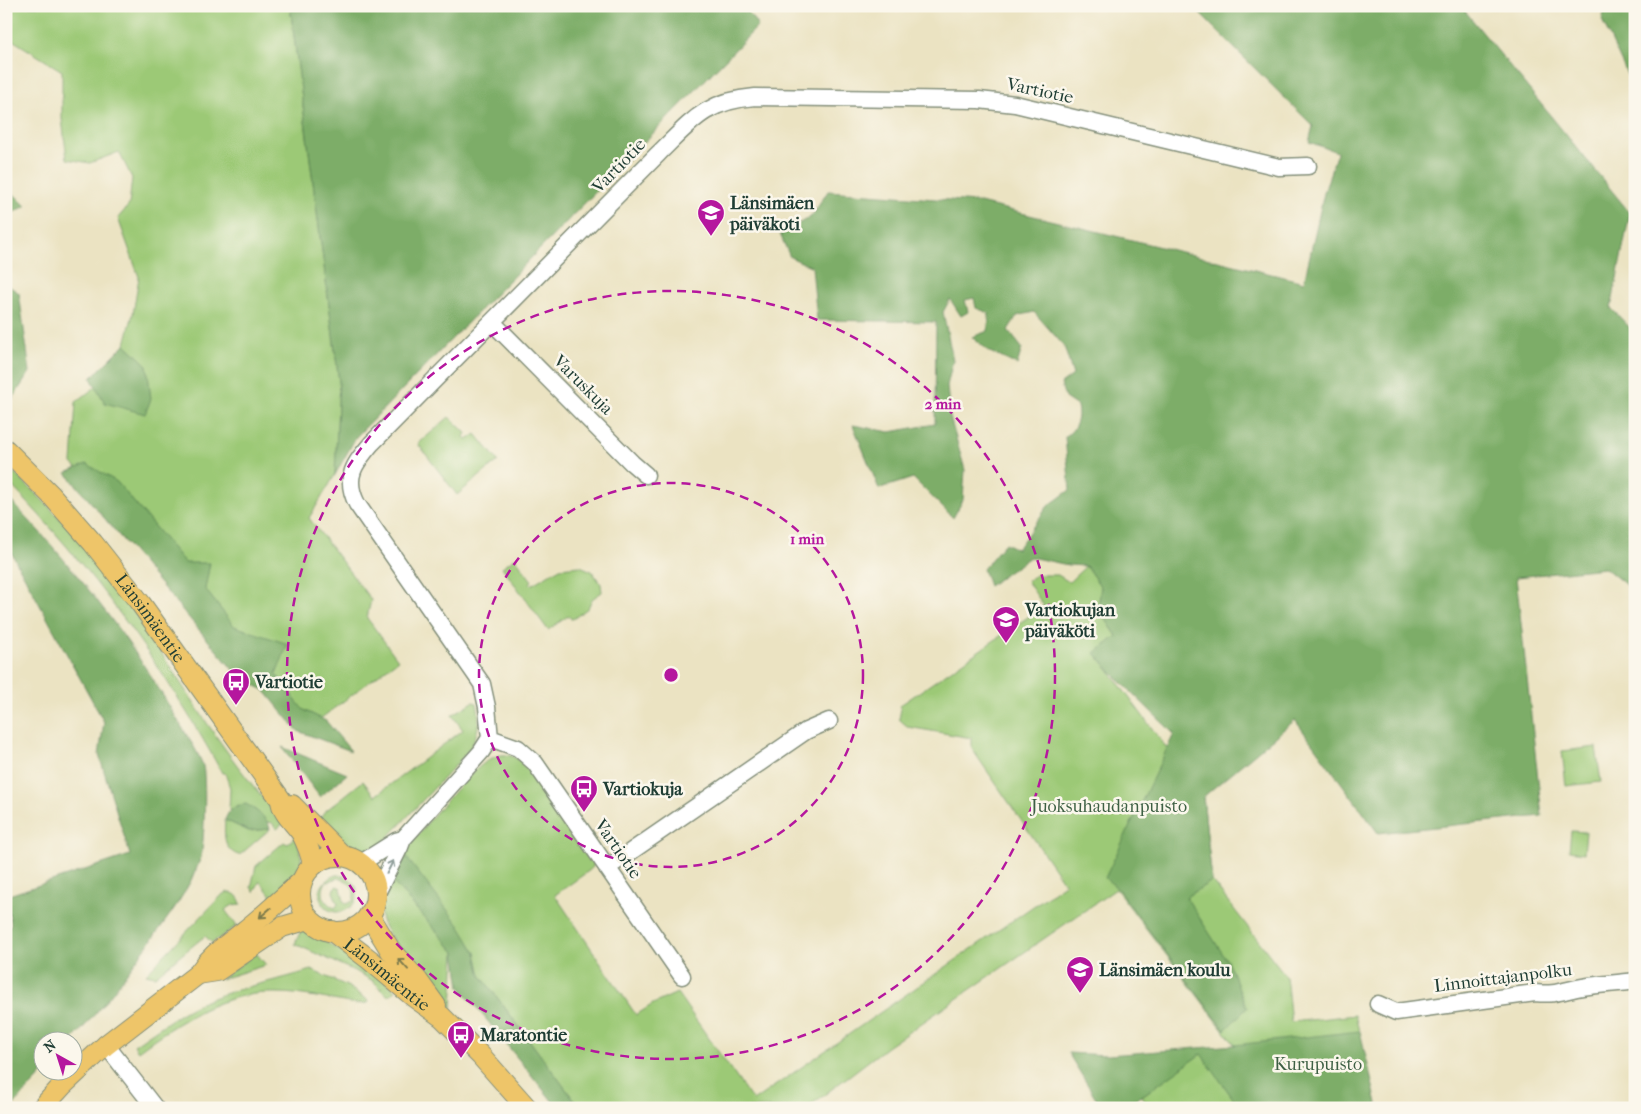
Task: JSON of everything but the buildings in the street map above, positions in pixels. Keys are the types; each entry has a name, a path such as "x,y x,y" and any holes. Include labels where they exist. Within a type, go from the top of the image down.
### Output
{"main road":[{"name":"Länsimäentie","path":"6,450 51,495 93,543 141,604 281,800 284,810 302,834 311,854 307,873"},
{"name":"Länsimäentie","path":"281,800 290,804 352,860"},
{"path":"42,1108 62,1086 106,1045 198,974 208,959 219,949 243,932 307,873 327,857 352,860 372,877 376,895 369,915 353,929 342,932 332,931 316,925 304,912 300,897 307,873"},
{"name":"Länsimäentie","path":"369,915 391,951 418,981 442,1017"},
{"path":"198,974 217,971 282,927 309,919"},
{"name":"Länsimäentie","path":"332,931 442,1017 482,1056 527,1108"}],"street":[{"name":"Vartiotie","path":"682,976 535,762 518,748 490,738 487,707 482,684 353,496 351,478 356,462 372,443 683,130 702,113 717,104 729,100 756,96 779,96 979,100 1015,104 1279,167 1308,166"},
{"name":"Varuskuja","path":"492,322 646,475"},
{"path":"607,868 806,731 829,721"},
{"path":"376,895 403,839 480,752 490,738"},
{"path":"352,860 403,839"},
{"name":"Linnoittajanpolku","path":"1378,1004 1396,1012 1535,992 1546,994 1562,993 1576,988 1635,981"},
{"path":"106,1045 155,1108"}],"green space":[{"path":"6,6 290,6 339,381 335,475 309,518 371,600 367,618 398,660 320,719 300,706 72,463 76,402 133,358 138,357 125,344 133,314 139,277 118,218 129,205 132,178 119,152 90,163 67,159 62,119 62,71 6,36"},
{"path":"290,6 744,6 758,26 356,437 335,475 339,381"},
{"path":"1192,6 1461,6 1630,213 1611,308 1635,333 1635,592 1605,568 1516,577 1542,816 1378,833 1295,720 1203,797 1212,881 1186,897 1228,962 1247,1008 1225,1030 1117,888 1105,878 1174,734 1111,672 1095,653 1117,636 1098,608 1101,587 1086,566 1068,565 1030,557 989,586 983,569 1005,543 1017,549 1048,506 1070,490 1065,437 1076,424 1078,411 1077,406 1065,398 1061,384 1073,375 1064,346 1034,312 1017,316 1008,330 1022,348 1017,365 990,352 972,337 988,331 989,313 976,308 974,298 965,300 968,312 961,316 950,299 943,312 953,360 947,386 950,417 965,470 963,500 953,518 913,478 879,489 853,425 890,432 935,424 936,322 817,320 812,267 790,257 780,234 812,216 828,191 976,202 1304,282 1324,193 1337,152 1309,142 1313,126"},
{"path":"1606,6 1635,6 1635,86 1632,85 1602,20"},
{"path":"6,186 26,206 6,216"},
{"path":"6,284 19,293 30,372 9,404 6,401"},
{"path":"125,344 147,365 151,399 145,414 105,403 91,378"},
{"path":"449,417 466,433 464,437 466,439 476,434 498,461 457,495 418,444"},
{"path":"87,464 117,482 185,563 210,563 205,589 234,626 288,644 276,674 300,706 326,721 351,751 298,731 264,690 240,678 66,473"},
{"path":"6,465 87,548 114,583 223,746 284,823 277,829 254,809 238,805 229,811 230,788 225,773 222,773 200,734 151,657 96,582 37,512 6,480"},
{"path":"6,496 75,573 118,628 137,656 202,763 205,794 201,857 190,882 169,917 118,985 79,1032 32,1032 32,1082 35,1082 11,1108 6,1108 6,932 11,924 6,896 130,855 99,755 104,722 6,543"},
{"path":"515,558 532,581 531,585 560,568 580,566 592,571 601,584 602,592 592,599 588,608 573,619 568,616 548,630 502,567"},
{"name":"Juoksuhaudanpuisto","path":"1086,566 1101,587 1098,608 1117,636 1096,653 1203,797 1212,881 1286,976 1291,1022 1355,1015 1378,1108 1235,1045 1116,889 887,1047 807,1108 580,1108 481,976 476,953 403,853 462,784 487,761 497,756 510,756 518,759 528,767 594,863 590,870 555,895 636,1015 653,1004 677,993 753,1101 1065,884 972,749 972,738 908,727 899,719 901,709 899,706 1044,606 1027,581 1036,575 1058,575 1069,582"},
{"path":"473,702 477,703 479,716 476,735 467,753 380,846 360,850 352,849 339,841 318,820 323,813 363,781 375,796 463,730 452,715"},
{"path":"282,747 347,774 320,797"},
{"path":"1596,747 1601,782 1566,786 1562,751"},
{"path":"246,804 264,818 270,829 249,831 225,820 232,809"},
{"path":"225,820 249,831 270,829 238,855 230,849 225,841"},
{"path":"1571,831 1586,832 1584,853 1569,851"},
{"path":"296,836 301,862 296,874 272,897 260,881 254,892 251,887 256,866 284,842 287,844"},
{"path":"403,853 459,925 476,953 481,976 580,1108 558,1108 460,987 455,952 391,880"},
{"path":"336,875 345,876 356,887 357,896 355,901 344,911 330,911 320,898 323,884","holes":["338,878 352,886 354,892 353,901 347,904 344,902 341,888 337,886 333,892 338,904 335,908 325,900 323,890 326,882"]},
{"path":"391,880 455,952 452,1008 400,950 384,926 381,908"},
{"path":"228,892 237,896 241,904 233,905 225,910 237,926 212,943 205,936 155,976 146,974 223,894"},
{"path":"301,930 313,934 376,973 396,991 388,996 373,981 359,973 295,944"},
{"path":"256,953 266,965 221,979"},
{"path":"311,970 347,986 369,1001 368,1003 356,1004 286,993 238,997 203,1010 186,1019 138,1051 134,1045 200,1003 235,991"},
{"name":"Kurupuisto","path":"1360,1031 1378,1108 1240,1108 1201,1054 1142,1096 1119,1108 1102,1108 1068,1053 1108,1055 1235,1045"},
{"path":"1201,1053 1240,1108 1150,1108 1142,1096"}],"place":[{"name":"Länsimäen päiväkoti","path":"711,237"},
{"name":"Vartiokujan päiväköti","path":"1006,644"},
{"name":"Vartiotie","path":"236,706"},
{"name":"Vartiokuja","path":"584,813"},
{"name":"Länsimäen koulu","path":"1080,994"},
{"name":"Maratontie","path":"461,1059"}]}
